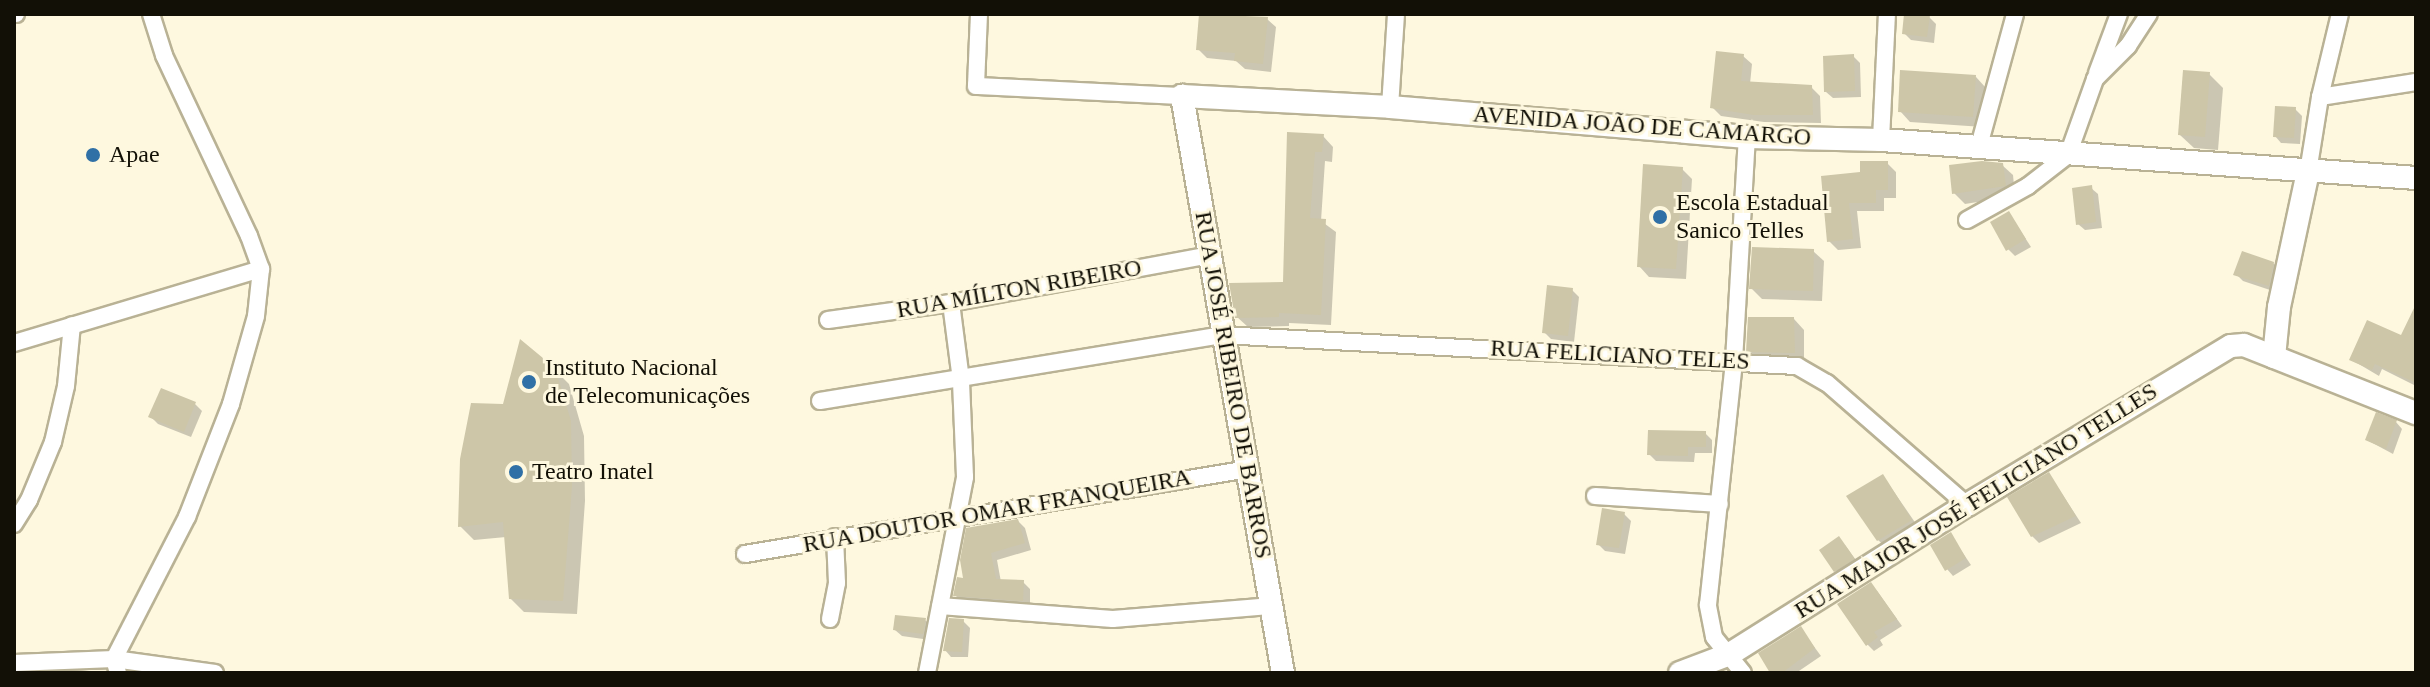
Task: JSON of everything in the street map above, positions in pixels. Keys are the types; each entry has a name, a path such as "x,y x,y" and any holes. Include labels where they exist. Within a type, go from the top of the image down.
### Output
{"main road":[{"name":"AVENIDA JOÃO DE CAMARGO","path":"1182,96 1390,107 1747,137 1979,146 2068,155 2416,178"},
{"name":"RUA JOSÉ RIBEIRO DE BARROS","path":"1182,96 1283,673"},
{"path":"2274,357 2279,307 2308,172"},
{"name":"RUA MAJOR JOSÉ FELICIANO TELLES","path":"1680,673 1730,654 2220,350 2244,345 2416,413"}],"street":[{"path":"116,666 187,517 231,404 256,316 261,269 249,236 164,55 151,14"},
{"name":"AVENIDA JOÃO DE CAMARGO","path":"979,14 976,86 1182,96"},
{"path":"1390,107 1396,14"},
{"path":"1881,140 1887,14"},
{"path":"1979,146 2015,14"},
{"path":"1967,220 2028,186 2068,155 2119,14"},
{"path":"2095,79 2128,46 2149,14"},
{"path":"2308,172 2320,97 2340,14"},
{"path":"2320,97 2416,82"},
{"path":"1743,673 1714,637 1708,605 1734,361 1747,137"},
{"name":"RUA MÍLTON RIBEIRO","path":"828,320 951,303 1210,255"},
{"path":"14,343 261,269"},
{"path":"927,673 965,477 961,380 951,303"},
{"path":"14,524 29,500 53,442 66,386 72,325"},
{"name":"RUA FELICIANO TELES","path":"820,401 1222,335 1797,366 1827,383 1967,505"},
{"name":"RUA DOUTOR OMAR FRANQUEIRA","path":"745,554 1248,469"},
{"path":"1595,496 1720,504"},
{"path":"830,619 837,583 835,537"},
{"path":"940,606 1113,619 1272,606"},
{"path":"14,663 215,673"}],"building":[{"path":"1199,14 1268,17 1263,64 1234,61 1235,53 1196,50"},
{"path":"1904,14 1930,15 1927,37 1902,34"},
{"path":"1716,51 1744,54 1741,81 1812,85 1813,115 1754,115 1710,108"},
{"path":"1854,54 1855,91 1824,92 1823,56"},
{"path":"1900,70 1976,75 1973,117 1898,112"},
{"path":"2183,70 2210,72 2205,137 2178,135"},
{"path":"2275,106 2296,107 2294,138 2273,137"},
{"path":"1287,132 1324,134 1322,152 1315,152 1310,218 1326,219 1321,315 1279,313 1279,317 1235,318 1229,283 1283,282"},
{"path":"1860,161 1888,161 1888,190 1876,190 1876,203 1849,203 1853,239 1827,242 1821,176 1860,172"},
{"path":"1982,161 2003,163 2006,186 1952,194 1949,165"},
{"name":"Escola Estadual Sanico Telles","path":"1643,164 1683,167 1676,269 1637,267"},
{"path":"2092,185 2096,222 2076,225 2072,188"},
{"path":"2009,211 2026,239 2006,251 1990,222"},
{"path":"1752,247 1814,249 1813,291 1749,289"},
{"path":"2242,251 2274,262 2269,286 2233,275"},
{"path":"1547,285 1573,288 1568,336 1542,333"},
{"path":"2416,304 2416,383 2375,364 2372,370 2349,360 2367,320 2401,335"},
{"path":"1748,317 1794,317 1795,353 1746,352"},
{"name":"Teatro Inatel","path":"520,339 555,368 571,421 572,486 563,601 509,599 503,522 458,527 460,459 471,403 503,404"},
{"path":"161,388 196,402 184,432 148,417"},
{"path":"2376,412 2397,420 2386,449 2365,440"},
{"path":"1648,430 1706,431 1706,447 1688,447 1688,456 1647,455"},
{"path":"2049,472 2076,516 2031,537 2007,497"},
{"path":"1883,474 1912,520 1877,541 1846,496"},
{"path":"1602,508 1625,512 1619,548 1596,545"},
{"path":"1018,519 1025,543 991,553 996,579 1024,580 1023,601 953,596 957,577 963,578 960,560 966,528"},
{"path":"1951,532 1966,558 1945,571 1930,545"},
{"path":"1839,536 1855,559 1834,572 1819,550"},
{"path":"1871,582 1897,619 1874,632 1878,637 1866,646 1837,604"},
{"path":"895,615 926,618 923,634 893,630"},
{"path":"949,618 964,619 962,652 943,651"},
{"path":"1801,626 1815,648 1782,673 1770,673 1758,653"}],"place":[{"name":"Apae","path":"93,155"},
{"name":"Escola Estadual Sanico Telles","path":"1660,217"},
{"name":"Instituto Nacional de Telecomunicações","path":"529,382"},
{"name":"Teatro Inatel","path":"516,472"}]}
